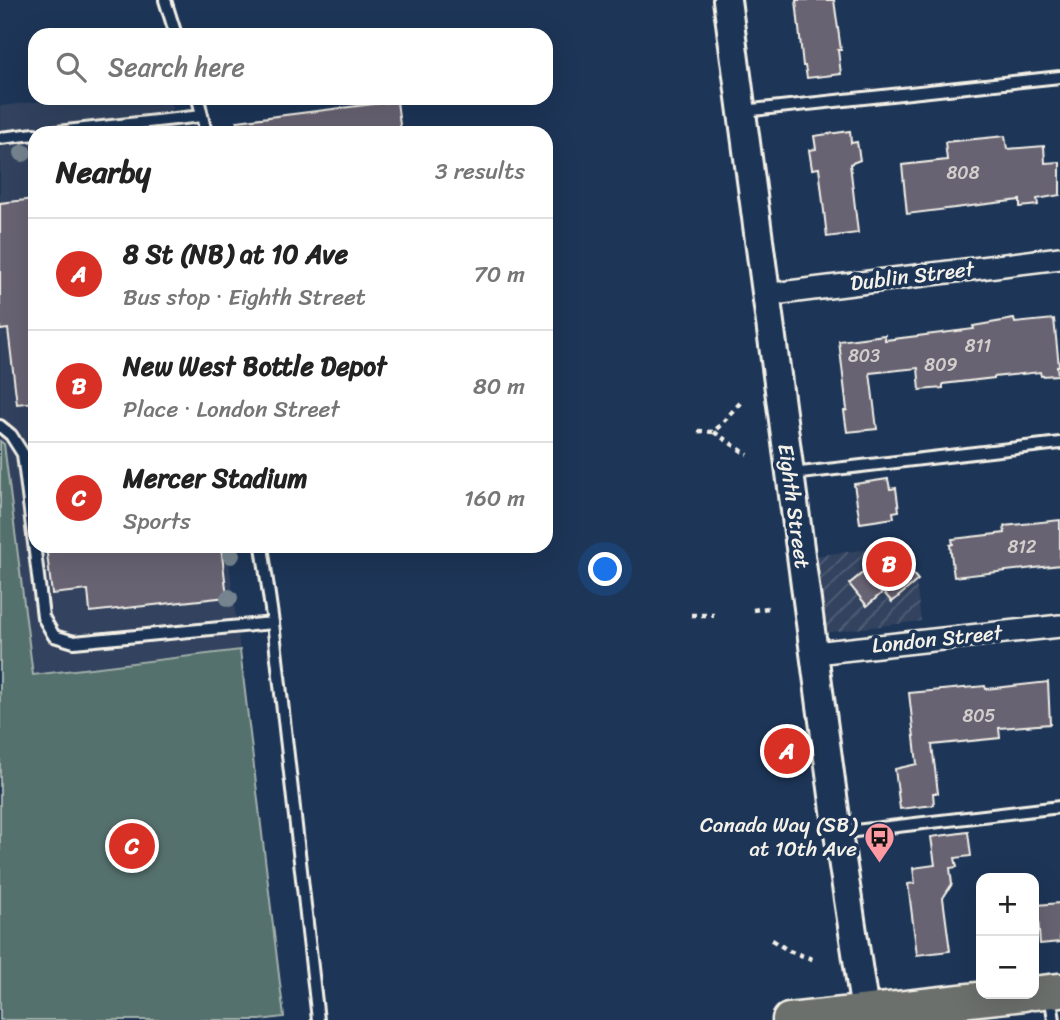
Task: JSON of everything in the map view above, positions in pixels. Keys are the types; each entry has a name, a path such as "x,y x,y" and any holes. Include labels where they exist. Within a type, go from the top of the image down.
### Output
{"main road":[{"path":"789,1020 1044,998"}],"street":[{"name":"Eighth Street","path":"727,0 838,832 865,1012"},
{"name":"Dublin Street","path":"765,295 1060,258"},
{"name":"London Street","path":"814,653 1060,626"}],"lane":[{"path":"165,0 174,28"},
{"path":"740,111 1060,77"},
{"path":"200,105 204,126"},
{"path":"111,126 202,116"},
{"path":"0,138 28,136"},
{"path":"0,426 11,435 23,454 28,495"},
{"path":"790,474 1060,443"},
{"path":"35,553 43,617 54,636 74,642 273,622"},
{"path":"263,553 318,1020"},
{"path":"838,832 1060,807"}],"path":[{"path":"714,432 741,402"},
{"path":"698,431 714,432 748,456"},
{"path":"753,610 768,608"},
{"path":"691,615 714,615"},
{"path":"772,940 789,951 815,960"}],"shaded area":[{"path":"28,103 28,105 172,105 174,126 28,126 28,553 228,553 240,650 32,675 4,445 0,441 0,106"},
{"path":"911,544 921,621 823,633 813,556"}],"green space":[{"path":"0,441 4,444 33,675 240,650 284,1017 260,1020 0,1020"}],"building":[{"path":"796,0 834,0 841,50 838,50 841,74 807,78 803,66"},
{"path":"365,105 398,105 400,126 237,126 237,121"},
{"path":"850,131 851,143 857,142 860,160 850,164 858,233 827,237 819,168 812,169 809,150 816,149 814,136"},
{"path":"1005,136 1007,149 1044,146 1045,163 1060,162 1060,195 1037,199 1038,205 1020,207 1020,200 907,214 902,165 947,160 945,142"},
{"path":"28,200 28,403 17,404 8,329 0,330 0,203"},
{"path":"1014,319 1015,323 1054,319 1058,375 1041,376 1040,372 994,377 920,390 918,368 870,373 877,429 847,432 839,341 885,335 885,340 974,329 973,326"},
{"path":"888,479 890,489 896,488 899,511 893,512 894,518 860,523 854,484"},
{"path":"1060,520 1060,565 954,577 950,545 953,544 952,539 1005,533 1004,526"},
{"path":"892,549 918,580 892,602 883,592 867,606 849,584"},
{"path":"47,553 222,553 227,597 90,612 88,590 52,594"},
{"path":"1048,682 1050,724 999,728 1000,738 932,745 938,793 933,793 934,805 900,809 895,769 917,764 909,693"},
{"path":"968,832 971,856 955,858 957,867 950,868 952,884 943,898 950,951 917,955 908,884 915,883 913,868 935,865 931,837"},
{"path":"1060,903 1060,942 1040,944 1039,905"}],"place":[{"name":"New West Bottle Depot","path":"889,564"},
{"name":"8 St (NB) at 10 Ave","path":"787,751"},
{"name":"Mercer Stadium","path":"132,846"},
{"name":"Canada Way (SB) at 10th Ave","path":"880,864"}]}
